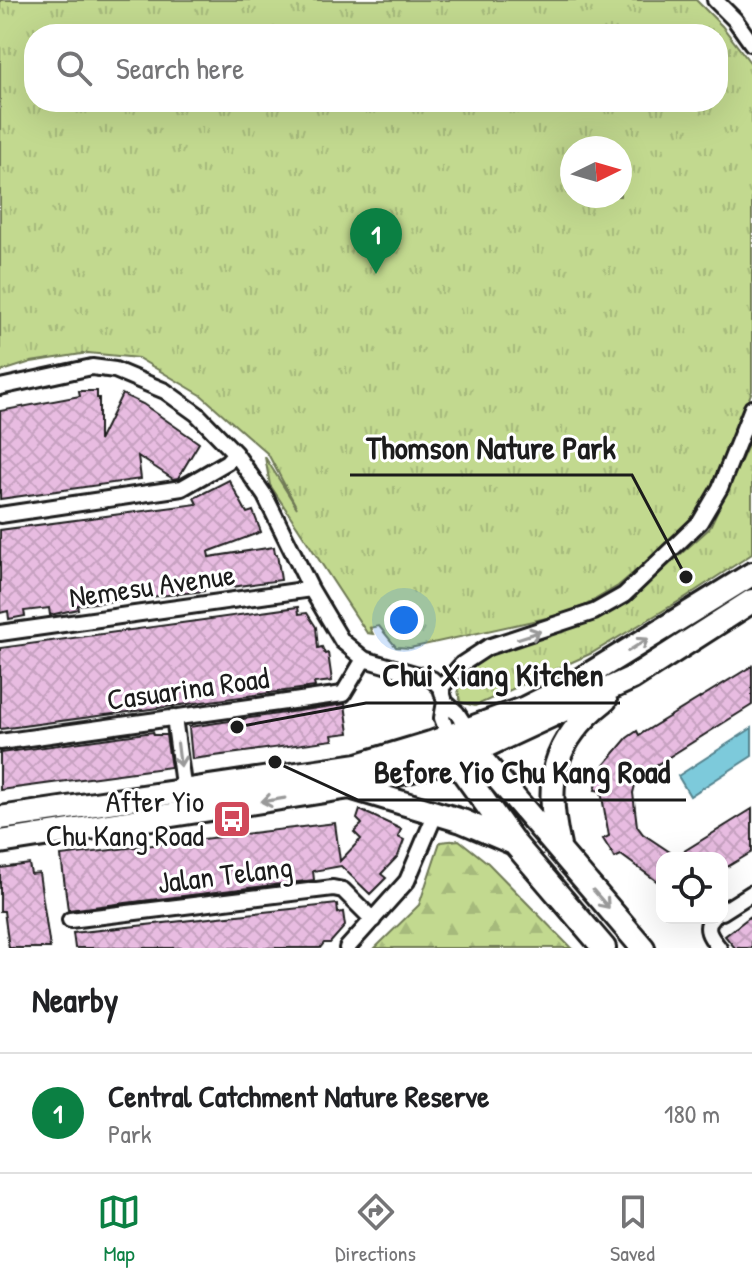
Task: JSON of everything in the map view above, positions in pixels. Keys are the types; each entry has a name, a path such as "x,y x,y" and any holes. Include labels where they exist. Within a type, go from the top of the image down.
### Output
{"main road":[{"path":"0,818 358,765 462,743 575,683 752,574"},
{"path":"560,851 551,799 555,768 568,736 583,717 632,678 752,601"},
{"path":"0,842 350,787 632,678"},
{"path":"462,743 461,769 515,844 604,948"},
{"path":"462,743 483,761 643,948"},
{"path":"350,787 471,824 515,844"},
{"path":"58,809 48,817 47,824 50,829 62,833"}],"street":[{"path":"715,0 735,20 752,44"},
{"path":"0,387 92,367 115,370 165,391 197,414 235,453 265,496 311,589 342,641 364,659 425,675 443,695"},
{"path":"462,743 442,718 443,695 462,664 488,647 594,612 624,595 700,522 720,488 752,408"},
{"path":"0,515 182,488 227,462 235,453"},
{"name":"Nemesu Avenue","path":"0,633 311,589"},
{"name":"Casuarina Road","path":"0,742 343,694 364,659"},
{"path":"174,717 184,792"},
{"path":"347,948 407,881 435,815"},
{"name":"Jalan Telang","path":"70,920 333,888 343,890 373,920"},
{"path":"728,908 752,893"},
{"path":"710,924 709,934 719,948"}],"green space":[{"path":"0,0 696,0 720,24 24,24 24,112 728,112 728,34 752,65 752,391 703,514 618,586 584,606 560,615 410,648 396,647 379,626 370,628 373,634 367,633 270,485 265,457 297,508 268,454 201,395 138,358 88,353 31,362 0,372"},
{"path":"752,437 752,554 592,653 475,706 460,702 457,683 461,666 626,603 709,529"},
{"path":"459,840 488,863 571,948 375,948 419,905 440,842"}],"water":[{"path":"752,728 752,756 690,796 678,776"}],"building":[{"path":"79,391 97,391 99,441 122,394 143,404 199,443 178,478 173,479 138,456 141,479 0,499 0,411 80,396"},
{"path":"229,480 247,513 253,511 261,532 208,552 209,557 274,547 281,580 224,588 224,585 204,587 204,591 77,605 78,609 50,615 49,608 24,611 25,616 9,619 8,611 0,613 0,530 197,504 194,498"},
{"path":"298,607 299,614 307,613 316,627 318,648 322,647 325,654 328,653 332,681 314,683 315,687 0,729 0,648"},
{"path":"752,666 752,705 637,777 633,793 637,826 643,834 670,852 656,852 656,881 621,855 615,858 603,839 609,836 601,791 595,790 600,770 627,738 637,731 639,735"},
{"path":"345,704 349,733 332,735 333,740 192,759 189,727"},
{"path":"153,732 154,735 166,735 171,767 0,790 0,753"},
{"path":"752,809 752,852 728,866 728,852 682,852"},
{"path":"360,810 401,829 398,837 404,840 398,856 381,874 386,878 370,894 341,866 313,871 314,880 68,910 61,856 335,823 340,861 361,839 354,832 362,824 357,819"},
{"path":"29,864 31,874 39,873 50,948 9,948 4,911 0,911 0,868"},
{"path":"337,904 338,913 343,912 345,926 330,943 324,943 320,948 75,948 73,933"},
{"path":"752,915 752,948 735,948 725,936"}],"place":[{"name":"Central Catchment Nature Reserve","path":"376,274"},
{"name":"Thomson Nature Park","path":"686,577"},
{"name":"Chui Xiang Kitchen","path":"237,727"},
{"name":"Before Yio Chu Kang Road","path":"275,762"},
{"name":"After Yio Chu Kang Road","path":"232,819"}]}
